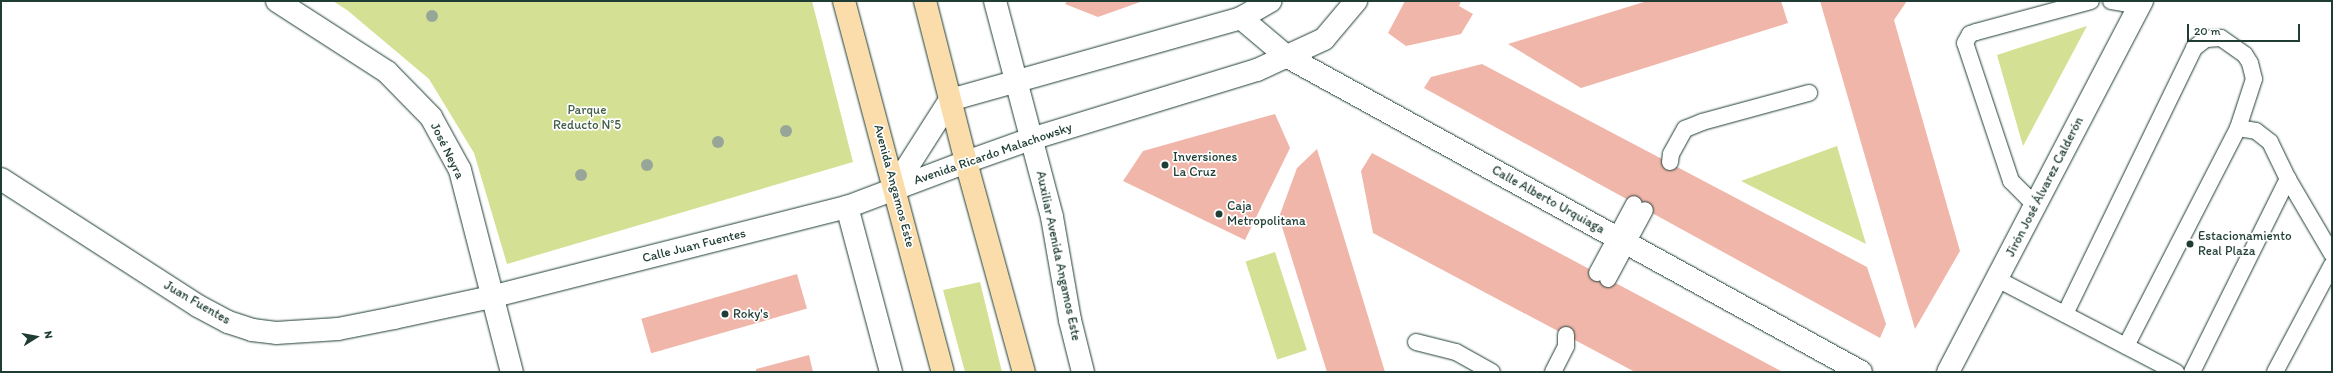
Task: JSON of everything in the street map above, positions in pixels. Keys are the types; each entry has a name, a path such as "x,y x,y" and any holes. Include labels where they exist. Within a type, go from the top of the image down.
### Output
{"main road":[{"name":"Avenida Angamos Este","path":"844,1 944,372"},
{"path":"925,1 966,162 1024,372"}],"street":[{"name":"José Neyra","path":"277,1 387,72 431,117 460,170 491,297 512,372"},
{"name":"Auxiliar Avenida Angamos Este","path":"995,1 1052,217 1070,320 1083,372"},
{"path":"950,100 1241,18 1270,1"},
{"name":"Avenida Ricardo Malachowsky","path":"894,188 1031,139 1258,70 1324,39 1356,1"},
{"name":"Jirón José Álvarez Calderón","path":"1948,372 2141,3"},
{"name":"Calle Alberto Urquiaga","path":"1241,18 1286,56 1861,372"},
{"name":"Avenida Ricardo Malachowsky","path":"894,188 950,100"},
{"name":"Juan Fuentes","path":"1,179 198,306 228,322 252,330 300,333 338,329 491,297"},
{"name":"Calle Juan Fuentes","path":"491,297 847,207 894,188"},
{"path":"847,207 891,372"}],"lane":[{"path":"2035,205 2011,181 1964,43 1970,34 1976,32 2091,1"},
{"path":"2111,1 2141,3"},
{"path":"2065,314 2194,48 2206,38 2222,38 2245,55 2254,71 2238,128 2126,346"},
{"path":"1667,158 1685,129 1702,122 1809,93"},
{"path":"2238,128 2256,131 2270,142 2288,179 2332,254"},
{"path":"2192,372 2288,179"},
{"path":"1602,276 1640,207"},
{"path":"2275,372 2332,265"},
{"path":"1997,279 2176,372"},
{"path":"1553,372 1570,341"},
{"path":"1416,342 1456,352 1492,372"}],"green space":[{"name":"Parque Reducto N°5","path":"333,1 812,1 853,162 507,264 474,153 429,79 347,10"},
{"path":"2087,26 2023,146 1997,55"},
{"path":"1837,146 1866,244 1741,181"},
{"path":"1275,252 1307,350 1277,360 1246,262"},
{"path":"980,282 1002,372 965,372 943,290"}],"building":[{"path":"1067,1 1143,1 1098,17 1065,4"},
{"path":"1405,1 1461,1 1459,6 1473,14 1461,34 1406,46 1388,33"},
{"path":"1647,1 1781,1 1788,23 1581,88 1508,44"},
{"path":"1820,1 1907,1 1894,20 1960,251 1915,329"},
{"path":"1482,64 1867,267 1886,324 1880,338 1424,88 1431,77"},
{"path":"1275,114 1290,148 1245,240 1123,181 1143,151"},
{"path":"1317,149 1385,372 1327,372 1279,217 1297,168"},
{"path":"1372,153 1783,372 1635,372 1373,233 1361,171"},
{"name":"Roky's","path":"797,274 807,309 651,353 641,319"},
{"path":"809,355 813,372 756,372 756,369"}],"place":[{"name":"Inversiones La Cruz","path":"1165,165"},
{"name":"Caja Metropolitana","path":"1219,214"},
{"name":"Estacionamiento Real Plaza","path":"2190,244"},
{"name":"Roky's","path":"725,314"}]}
